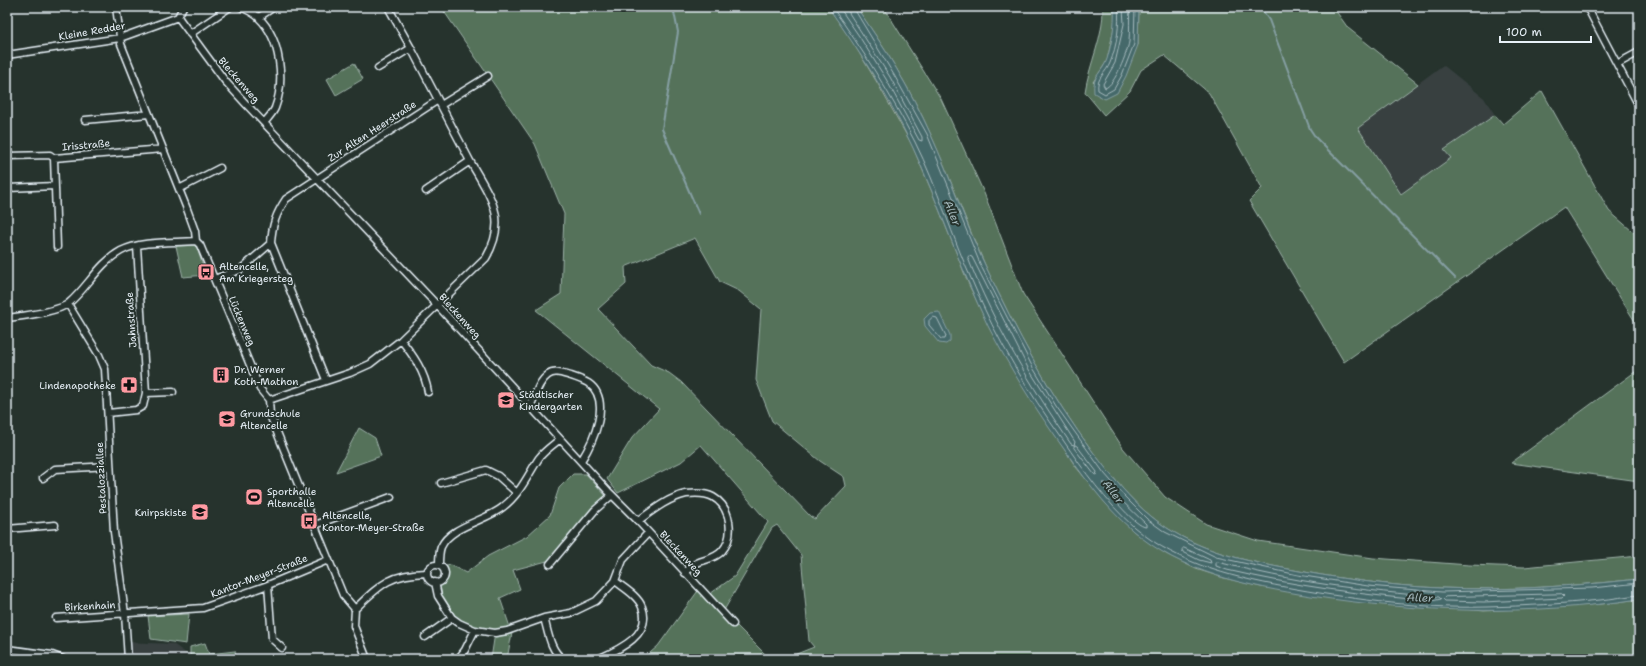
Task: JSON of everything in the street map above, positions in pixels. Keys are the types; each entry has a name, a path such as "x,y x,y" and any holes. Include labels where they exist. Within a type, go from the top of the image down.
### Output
{"street":[{"name":"Lückenweg","path":"116,7 121,44 195,231 196,241 200,245 260,390 269,400 270,415 343,596 355,609"},
{"path":"178,17 184,7"},
{"path":"190,34 230,7"},
{"path":"241,7 259,17 273,38 279,63 279,94 274,109 264,123"},
{"path":"259,17 274,7"},
{"path":"269,400 350,373 370,364 401,340 436,304 481,264 494,244 498,219 492,200 388,7"},
{"path":"1587,7 1639,106"},
{"name":"Kleine Redder","path":"7,55 120,38 178,17"},
{"name":"Bleckenweg","path":"178,17 225,81 316,179 436,304 733,624"},
{"path":"378,68 411,48"},
{"path":"1617,64 1639,52"},
{"name":"Zur Alten Heerstraße","path":"271,242 275,214 286,199 440,103 488,76"},
{"path":"85,120 149,114"},
{"name":"Irisstraße","path":"57,247 54,158 163,149"},
{"path":"9,156 50,155 54,158"},
{"path":"426,191 470,161"},
{"path":"179,189 220,168"},
{"path":"8,188 55,186"},
{"path":"7,318 35,314 68,304 106,262 120,252 137,246 196,241"},
{"path":"214,279 240,270 271,242 326,380"},
{"name":"Jahnstraße","path":"137,246 146,393"},
{"name":"Pestalozziallee","path":"68,304 99,356 105,369 116,545 125,614 128,659"},
{"path":"401,340 418,363 427,383 428,392"},
{"path":"530,407 542,381 549,375 556,372 563,373 589,384 596,392 600,409 593,439 581,461"},
{"path":"108,413 136,410 143,406 146,393 173,392"},
{"path":"427,573 430,580 435,582 441,581 444,577 443,569 439,565 441,547 448,538 460,528 484,519 503,507 517,493 540,456 560,439"},
{"path":"43,478 55,469 110,466"},
{"path":"441,482 486,470 498,476 517,493"},
{"path":"638,520 663,503 686,494 704,494 715,498 726,510 731,525 728,538 722,551 710,559 697,563 685,572"},
{"path":"550,564 590,515 612,495"},
{"path":"315,525 391,497"},
{"path":"7,529 55,525"},
{"path":"435,582 438,596 452,618 475,630 502,632 544,618 571,613 596,601 615,581 623,560 648,533"},
{"name":"Kantor-Meyer-Straße","path":"125,614 203,608 268,585 328,560"},
{"path":"427,573 431,566 439,565"},
{"path":"367,659 354,626 355,609 375,590 397,576 410,573 427,573"},
{"path":"598,659 633,640 642,627 642,606 632,594 615,581"},
{"path":"268,585 272,639 282,648"},
{"name":"Birkenhain","path":"56,618 125,614"},
{"path":"424,637 452,618"},
{"path":"544,618 553,648 558,656 563,659"},
{"path":"458,659 465,650 475,630"},
{"path":"7,649 52,655 63,659"}],"shaded area":[{"path":"1443,65 1484,98 1495,115 1444,150 1451,158 1401,194 1358,128"},
{"path":"123,642 173,644 194,659 122,659"}],"green space":[{"path":"441,7 828,7 852,41 912,145 969,285 990,329 1015,374 1076,467 1107,505 1133,531 1166,554 1196,569 1224,578 1261,587 1484,611 1602,604 1639,599 1639,659 784,659 814,647 809,641 801,555 777,525 772,528 723,612 770,659 643,659 658,646 700,588 707,596 735,576 768,522 701,445 681,462 618,493 607,479 632,438 659,409 536,310 561,294 564,214 535,144","holes":["695,238 720,282 739,291 761,309 756,380 772,421 820,461 844,477 846,486 815,519 811,517 681,382 669,373 651,365 598,309 626,284 625,267"]},
{"path":"856,7 892,7 886,11 941,99 984,193 1023,294 1123,448 1165,497 1206,524 1258,541 1373,558 1469,565 1524,567 1639,556 1639,579 1565,586 1491,589 1421,587 1362,581 1248,561 1214,551 1182,537 1167,528 1152,517 1128,495 1077,430 1048,385 1009,315 986,267 938,151 915,102 887,53"},
{"path":"1103,7 1114,7 1115,23 1107,61 1093,82 1138,45 1139,7 1333,7 1348,28 1418,84 1358,128 1401,194 1451,158 1444,150 1495,115 1503,124 1542,91 1609,211 1639,237 1639,328 1564,207 1344,362 1249,201 1262,188 1209,93 1164,55 1141,70 1130,91 1104,115 1085,92 1099,39 1103,18"},
{"path":"354,63 363,79 336,95 327,79"},
{"path":"196,245 206,275 183,277 176,246"},
{"path":"1639,369 1639,481 1511,463"},
{"path":"359,428 375,438 381,456 336,472"},
{"path":"573,474 586,474 606,496 563,549 547,561 513,570 520,589 500,598 512,633 507,659 491,659 495,633 459,623 439,596 439,585 443,581 446,574 444,567 450,565 466,573 488,556 527,536 550,515 559,488"},
{"path":"189,614 186,644 151,639 148,616"},
{"path":"205,643 209,654 235,651 236,659 194,659 190,655 190,647"}],"water":[{"name":"Aller","path":"828,7 856,7 877,37 906,85 923,118 986,267 1009,315 1048,385 1062,408 1093,452 1128,495 1152,517 1167,528 1182,537 1214,551 1248,561 1342,578 1421,587 1466,589 1565,586 1639,579 1639,599 1557,608 1516,610 1434,609 1352,602 1263,588 1240,582 1194,567 1151,545 1121,520 1093,488 1049,428 1013,371 988,326 968,282 923,170 904,129 874,75"},
{"path":"1114,7 1139,7 1138,45 1126,76 1117,93 1105,99 1094,93 1094,82 1105,64 1109,53 1114,27"},
{"path":"939,312 950,335 950,341 946,344 939,343 925,326 924,319 930,313"}],"waterway":[{"path":"673,7 678,32 662,129 699,214"},
{"path":"1260,7 1269,20 1310,129 1316,138 1455,278"}],"place":[{"name":"Altencelle, Am Kriegersteg","path":"206,272"},
{"name":"Dr. Werner Koth-Mathon","path":"221,375"},
{"name":"Lindenapotheke","path":"129,385"},
{"name":"Städtischer Kindergarten","path":"506,400"},
{"name":"Grundschule Altencelle","path":"227,419"},
{"name":"Sporthalle Altencelle","path":"254,497"},
{"name":"Knirpskiste","path":"200,512"},
{"name":"Altencelle, Kontor-Meyer-Straße","path":"309,521"}]}
